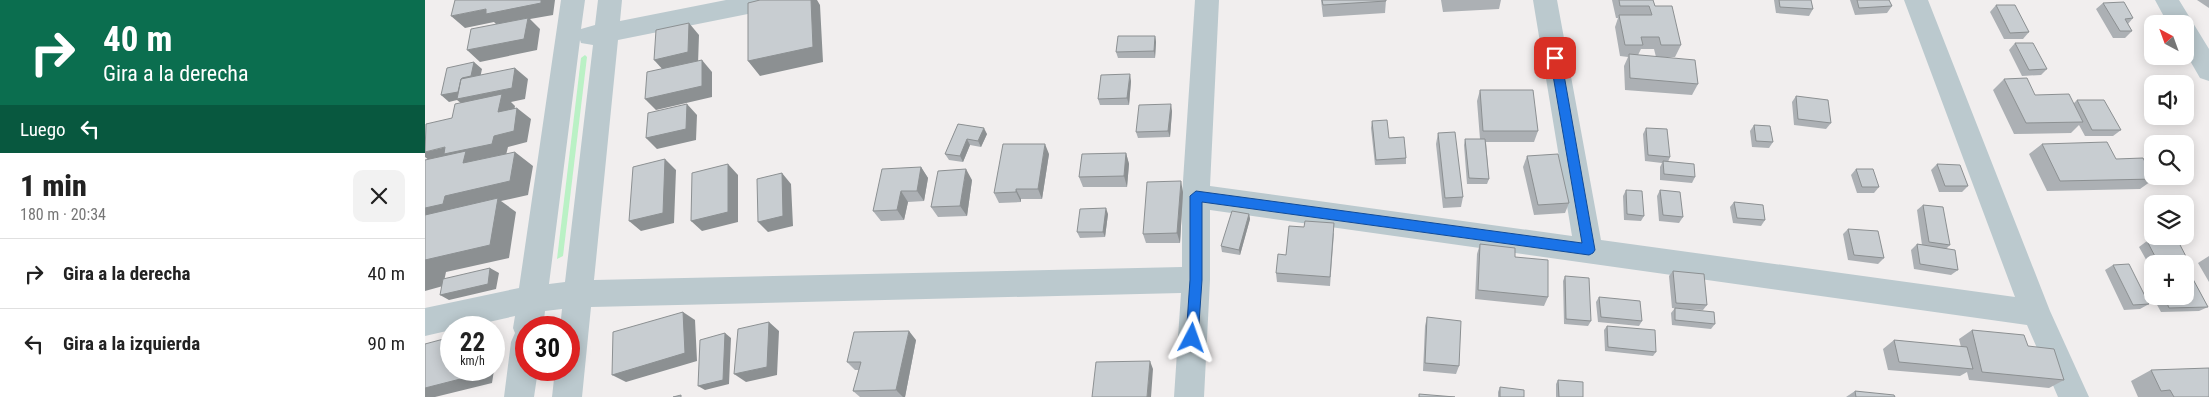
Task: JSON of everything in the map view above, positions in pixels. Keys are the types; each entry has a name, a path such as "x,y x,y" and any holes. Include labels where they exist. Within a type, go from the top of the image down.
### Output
{"street":[{"path":"530,316 573,0"},
{"path":"567,397 610,0"},
{"path":"568,41 773,0"},
{"path":"1189,397 1196,280 1196,196 1207,0"},
{"path":"1545,0 1589,250"},
{"path":"1917,0 2036,313 2074,397"},
{"path":"2167,0 2176,15"},
{"path":"2194,45 2209,71"},
{"path":"1196,196 2036,313"},
{"path":"425,322 532,299 578,294 1196,280"},
{"path":"519,397 521,381"}],"green space":[{"path":"585,55 587,57 563,256 557,259 581,58"}],"building":[{"path":"455,0 541,0 541,3 486,14 486,9 451,16"},
{"path":"760,0 811,0 813,47 748,61 748,3"},
{"path":"1322,0 1386,0 1386,1 1323,5"},
{"path":"1619,0 1653,0 1655,6 1672,6 1681,45 1661,45 1659,37 1641,37 1643,45 1625,45 1619,15 1652,15 1649,6 1620,6"},
{"path":"1779,0 1811,0 1813,9 1780,7"},
{"path":"1857,0 1889,0 1892,6 1859,8"},
{"path":"2124,2 2133,18 2125,19 2132,31 2120,31 2103,3"},
{"path":"1996,5 2015,5 2029,32 2010,33"},
{"path":"528,18 524,39 467,50 471,29"},
{"path":"689,23 688,52 654,60 656,30"},
{"path":"1118,36 1155,36 1154,51 1116,52"},
{"path":"2015,43 2033,43 2047,69 2029,70"},
{"path":"1629,54 1695,60 1698,84 1630,78"},
{"path":"702,60 702,86 645,99 647,72"},
{"path":"474,62 471,76 461,79 458,92 441,95 447,68"},
{"path":"515,68 512,88 457,99 461,79"},
{"path":"1130,74 1127,98 1098,99 1101,75"},
{"path":"2027,78 2035,95 2069,94 2083,122 2026,123 2004,79"},
{"path":"1480,90 1533,90 1538,131 1483,131"},
{"path":"502,94 498,112 517,108 514,131 494,136 492,144 444,154 445,147 425,152 426,124 452,118 455,104"},
{"path":"1796,96 1828,100 1831,123 1798,119"},
{"path":"2077,100 2104,100 2121,130 2092,130"},
{"path":"687,104 686,129 646,138 648,113"},
{"path":"1171,104 1168,131 1136,132 1139,105"},
{"path":"1387,120 1389,138 1404,137 1406,158 1376,160 1372,121"},
{"path":"958,124 984,128 978,141 967,139 960,156 945,154"},
{"path":"1754,125 1770,126 1773,142 1756,141"},
{"path":"1646,128 1667,129 1670,157 1648,155"},
{"path":"1455,132 1463,197 1445,198 1438,133"},
{"path":"1465,139 1485,139 1489,179 1469,178"},
{"path":"2107,142 2116,159 2143,158 2144,179 2060,181 2042,144"},
{"path":"1003,144 1045,144 1038,189 1016,189 1016,192 994,193"},
{"path":"466,151 463,163 515,152 510,181 445,196 443,204 425,208 425,160"},
{"path":"1126,153 1124,176 1079,177 1082,154"},
{"path":"1558,154 1569,203 1538,205 1527,156"},
{"path":"665,159 663,213 629,221 633,167"},
{"path":"1663,161 1694,164 1695,177 1664,174"},
{"path":"728,164 728,212 691,221 692,173"},
{"path":"1937,164 1960,165 1968,186 1945,186"},
{"path":"921,167 917,191 901,191 897,210 873,211 882,169"},
{"path":"966,169 960,206 931,207 938,171"},
{"path":"1856,169 1873,169 1879,187 1862,187"},
{"path":"782,173 783,216 758,222 757,179"},
{"path":"1181,181 1177,233 1143,234 1147,182"},
{"path":"1626,190 1642,191 1644,216 1627,214"},
{"path":"1660,190 1680,192 1683,217 1663,215"},
{"path":"498,198 490,245 425,260 425,215"},
{"path":"1734,202 1763,205 1765,220 1737,218"},
{"path":"1923,205 1943,207 1950,245 1929,242"},
{"path":"1106,208 1103,232 1077,232 1080,209"},
{"path":"1232,211 1249,214 1239,250 1221,246"},
{"path":"1305,221 1334,223 1330,277 1276,273 1278,254 1286,255 1289,226 1304,227"},
{"path":"1848,229 1878,231 1884,258 1854,255"},
{"path":"1480,244 1515,248 1515,257 1548,260 1548,297 1478,290"},
{"path":"1917,244 1955,250 1958,270 1920,264"},
{"path":"2149,245 2180,245 2185,255 2154,255"},
{"path":"2129,264 2144,294 2144,304 2133,305 2113,265"},
{"path":"490,268 488,284 440,295 443,279"},
{"path":"1673,271 1704,274 1707,305 1676,303"},
{"path":"1565,276 1589,278 1591,321 1566,319"},
{"path":"2194,281 2208,307 2169,308 2168,305 2194,305"},
{"path":"1599,297 1640,301 1642,321 1601,317"},
{"path":"1675,308 1714,312 1715,324 1675,320"},
{"path":"683,312 685,353 612,375 613,332"},
{"path":"1427,317 1461,321 1459,366 1425,363"},
{"path":"769,322 767,367 734,374 738,329"},
{"path":"1607,326 1655,330 1656,352 1608,347"},
{"path":"1972,330 2024,335 2028,346 2054,349 2064,380 1982,372"},
{"path":"909,331 896,390 853,391 861,362 847,362 854,332"},
{"path":"725,333 723,380 698,386 700,340"},
{"path":"440,340 440,381 452,381 425,388 425,344"},
{"path":"1894,340 1967,347 1973,369 1899,362"},
{"path":"1150,361 1147,397 1092,397 1096,362"},
{"path":"2209,368 2209,397 2174,397 2170,390 2161,391 2151,370"},
{"path":"1558,380 1583,382 1583,397 1559,397"},
{"path":"1500,387 1524,390 1524,397 1500,397"},
{"path":"1855,391 1894,395 1895,397 1856,397"},
{"path":"1419,394 1455,397 1419,397"}],"route":[{"path":"1192,338 1196,280 1196,196 1589,250 1555,58"}]}
